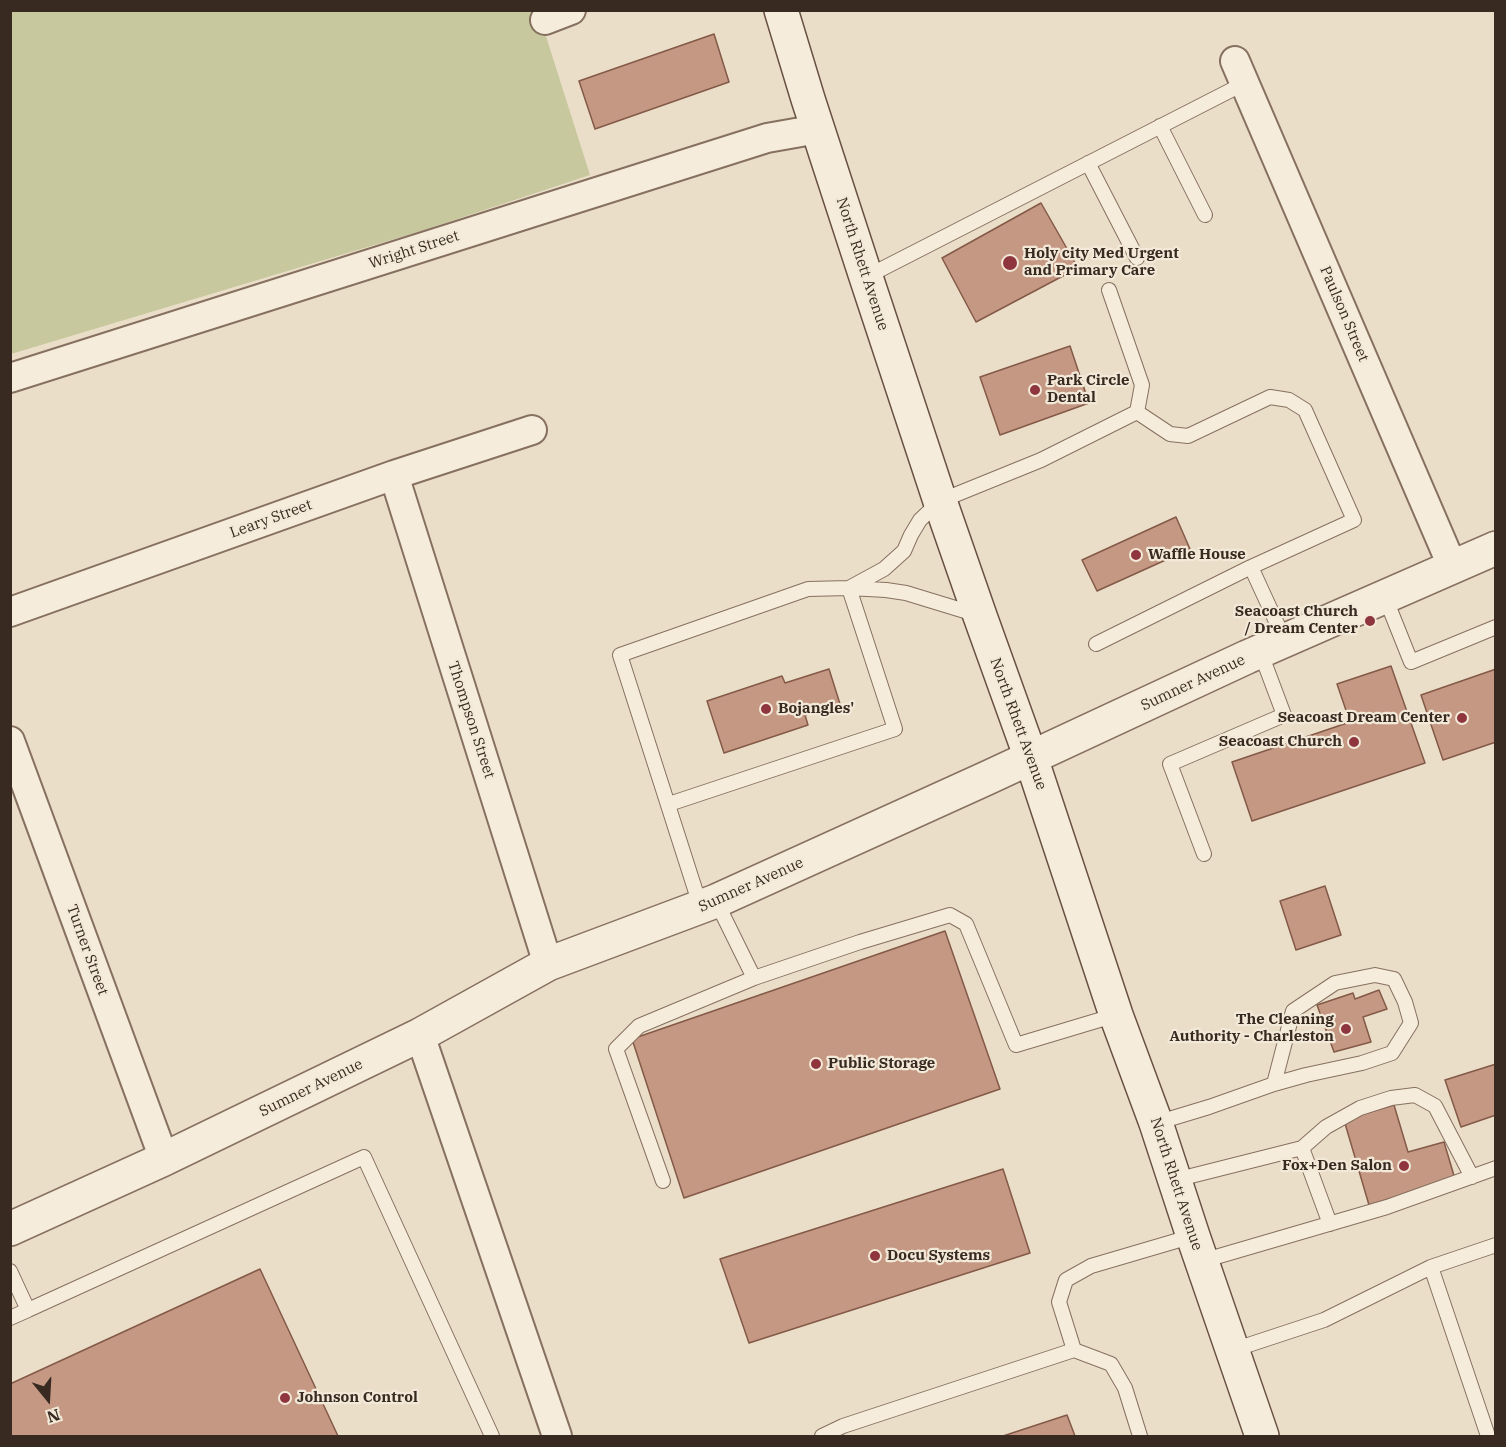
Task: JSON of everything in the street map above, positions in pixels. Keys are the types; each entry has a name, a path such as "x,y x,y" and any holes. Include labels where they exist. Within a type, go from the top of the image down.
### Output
{"street":[{"path":"545,20 571,10"},
{"name":"North Rhett Avenue","path":"781,10 940,501 1031,758 1116,1015 1156,1123 1262,1437"},
{"name":"Paulson Street","path":"1240,72 1453,568"},
{"name":"Wright Street","path":"10,378 767,138 818,129"},
{"name":"Leary Street","path":"10,612 394,475 532,430"},
{"name":"Thompson Street","path":"394,475 549,964"},
{"name":"Sumner Avenue","path":"10,1229 164,1159 420,1035 549,964 709,904 1273,646 1496,548"},
{"name":"Turner Street","path":"10,741 164,1159"},
{"path":"420,1035 555,1436"}],"lane":[{"path":"866,277 1160,126 1240,72"},
{"path":"1160,126 1204,214"},
{"path":"1088,163 1137,258"},
{"path":"1109,290 1142,385 1137,411"},
{"path":"1096,644 1251,567 1354,520 1305,410 1289,400 1270,397 1188,436 1170,434 1137,411"},
{"path":"849,588 884,570 904,551 920,520 940,501 1041,460 1137,411"},
{"path":"1204,854 1170,764 1284,715 1273,646 1251,567"},
{"path":"669,804 895,729 849,588"},
{"path":"754,978 709,904 669,804 620,655 808,589 849,588 906,593 980,616"},
{"path":"1385,597 1411,662 1496,627"},
{"path":"663,1181 616,1049 639,1026 754,978 860,942 950,915 966,924 1016,1045 1116,1015"},
{"path":"1156,1123 1274,1084 1362,1063 1392,1053 1412,1023 1394,979 1376,975 1335,983 1293,1011 1274,1084"},
{"path":"1175,1180 1302,1148 1326,1127 1360,1108 1391,1098 1415,1095 1435,1107 1472,1177"},
{"path":"1302,1148 1330,1224"},
{"path":"10,1318 364,1157 492,1437"},
{"path":"1074,1350 1059,1302 1066,1280 1091,1266 1330,1224 1387,1207 1496,1168"},
{"path":"1233,1350 1324,1320 1431,1267 1496,1245"},
{"path":"1431,1267 1488,1437"},
{"path":"10,1271 28,1310"},
{"path":"822,1437 843,1426 1074,1350 1111,1364 1125,1388 1140,1437"}],"green space":[{"path":"11,11 538,11 590,175 424,230 11,354"}],"building":[{"path":"714,34 729,82 595,129 579,81"},
{"name":"Holy city Med Urgent and Primary Care","path":"1041,203 1078,268 976,322 942,258"},
{"name":"Park Circle Dental","path":"1070,346 1089,403 1000,435 980,377"},
{"name":"Waffle House","path":"1176,517 1190,549 1097,591 1082,560"},
{"name":"Seacoast Church","path":"1391,666 1425,763 1252,821 1232,762 1350,722 1337,684"},
{"name":"Bojangles'","path":"829,669 840,704 805,715 808,725 724,753 707,701 782,676 785,683"},
{"name":"Seacoast Dream Center","path":"1496,669 1496,742 1443,760 1421,695"},
{"path":"1325,886 1341,935 1296,950 1280,901"},
{"name":"Public Storage","path":"945,931 1000,1089 684,1198 632,1039"},
{"name":"The Cleaning Authority - Charleston","path":"1379,990 1387,1009 1363,1017 1371,1042 1334,1052 1317,1005 1353,993 1355,999"},
{"path":"1496,1064 1496,1115 1461,1127 1445,1080"},
{"name":"Fox+Den Salon","path":"1394,1105 1408,1152 1444,1142 1455,1179 1369,1205 1344,1120"},
{"name":"Docu Systems","path":"1003,1169 1030,1253 749,1343 720,1259"},
{"path":"260,1269 338,1436 10,1436 10,1384"},
{"path":"1067,1415 1075,1436 1003,1436"}],"place":[{"name":"Holy city Med Urgent and Primary Care","path":"1010,263"},
{"name":"Park Circle Dental","path":"1035,390"},
{"name":"Waffle House","path":"1136,555"},
{"name":"Seacoast Church / Dream Center","path":"1370,621"},
{"name":"Bojangles'","path":"766,709"},
{"name":"Seacoast Dream Center","path":"1462,718"},
{"name":"Seacoast Church","path":"1354,742"},
{"name":"The Cleaning Authority - Charleston","path":"1346,1029"},
{"name":"Public Storage","path":"816,1064"},
{"name":"Fox+Den Salon","path":"1404,1166"},
{"name":"Docu Systems","path":"875,1256"},
{"name":"Johnson Control","path":"285,1398"}]}
